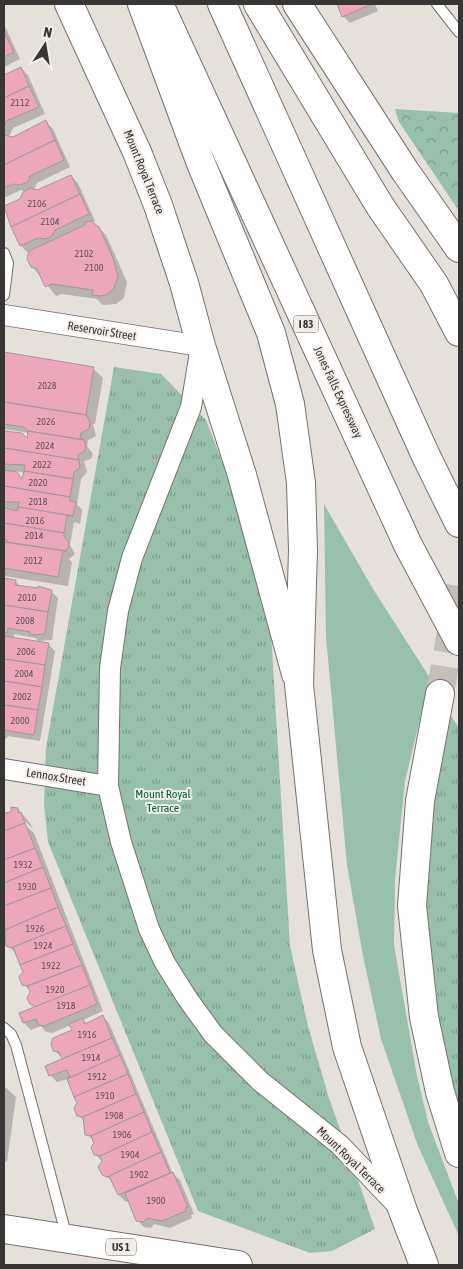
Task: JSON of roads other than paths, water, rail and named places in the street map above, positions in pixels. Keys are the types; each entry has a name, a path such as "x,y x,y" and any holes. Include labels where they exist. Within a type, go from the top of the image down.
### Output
{"main road":[{"name":"Mount Royal Terrace","path":"69,4 137,152 184,283 201,346 242,475 299,685"},
{"path":"142,4 200,161 271,332 290,404 301,483 303,550 299,685 327,950 348,1047 403,1211 424,1265"},
{"name":"Jones Falls Expressway","path":"160,4 408,545 459,641"},
{"path":"222,4 426,456 459,523"},
{"path":"258,4 354,163 434,284 459,332"},
{"path":"297,4 405,171 459,248"},
{"path":"440,694 420,801 412,906 424,1017 440,1092 459,1153"},
{"name":"US 1","path":"4,1229 238,1265"}],"street":[{"name":"Reservoir Street","path":"4,316 201,346"},
{"name":"Mount Royal Terrace","path":"201,346 191,407 132,558 118,612 110,668 108,786 126,860 149,929 165,963 187,998 213,1034 238,1061 340,1146 403,1211"},
{"name":"Lennox Street","path":"4,769 108,786"}],"lane":[{"path":"437,4 459,32"},
{"path":"4,253 8,263 4,295"},
{"path":"4,1028 11,1034 16,1045 67,1238"}],"tunnel":[{"path":"440,694 459,586"}]}
